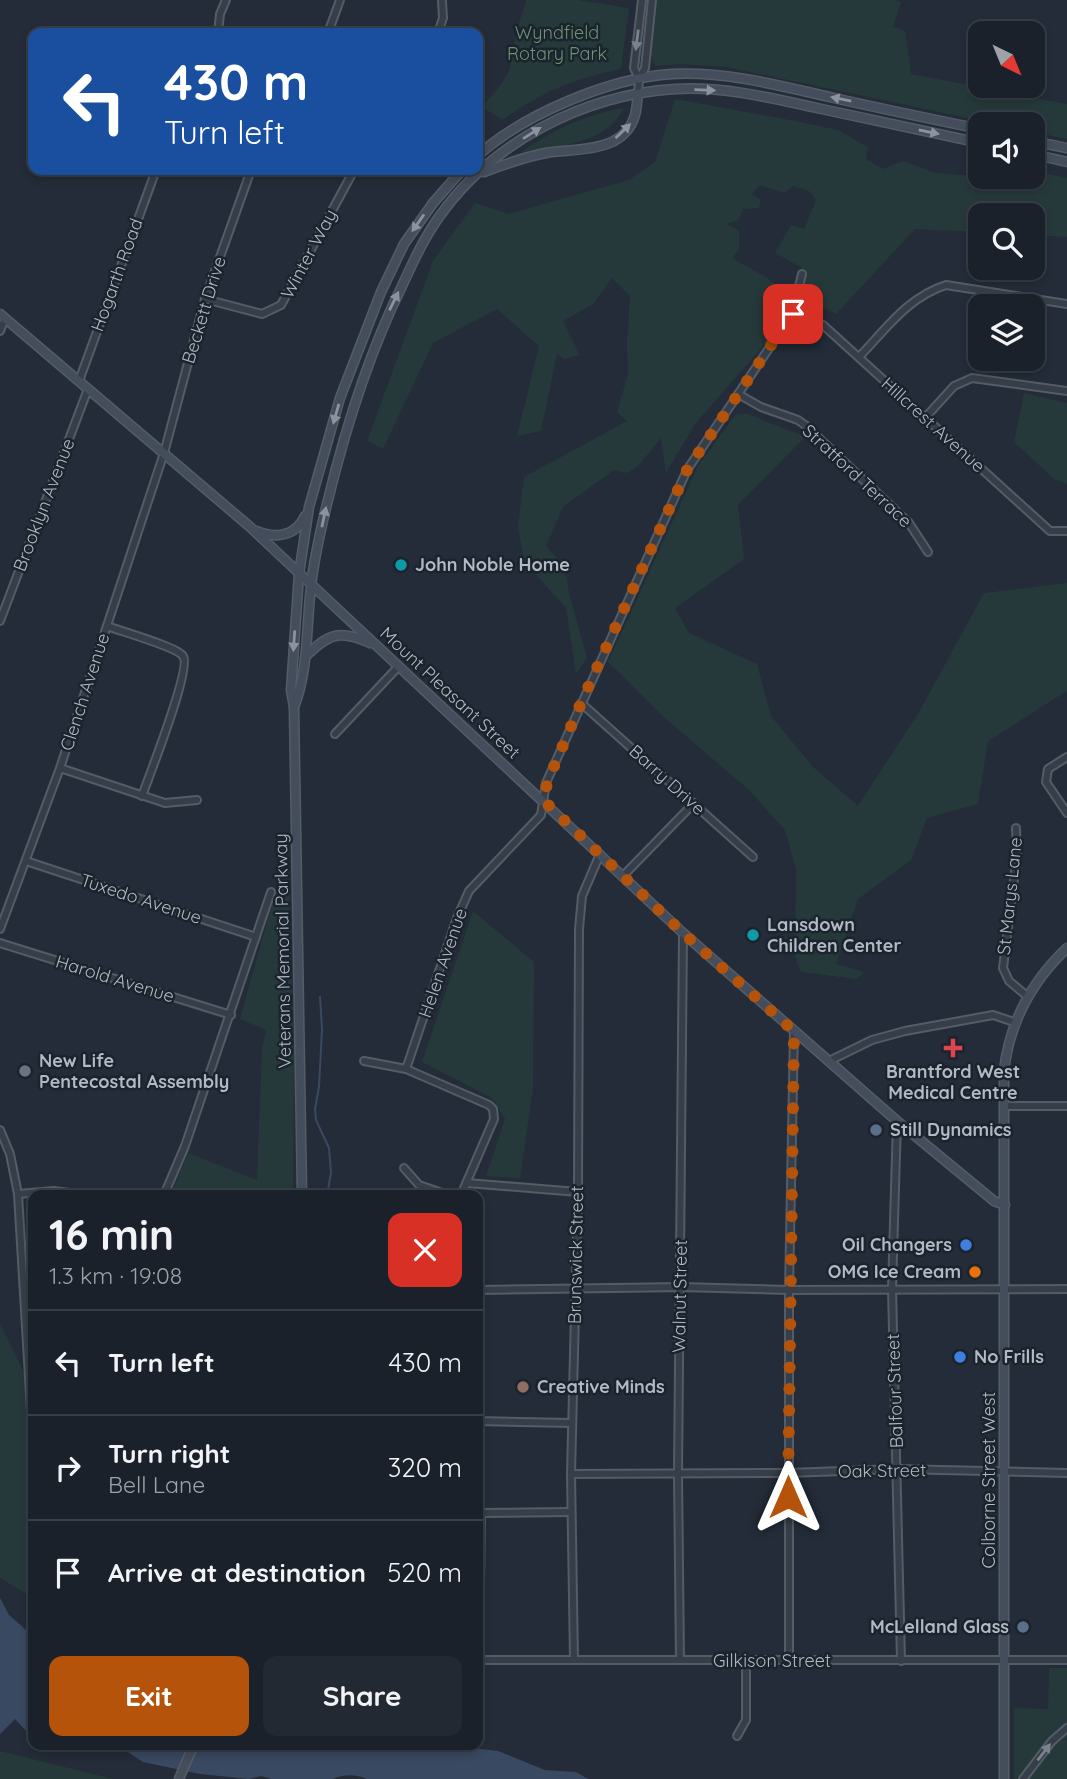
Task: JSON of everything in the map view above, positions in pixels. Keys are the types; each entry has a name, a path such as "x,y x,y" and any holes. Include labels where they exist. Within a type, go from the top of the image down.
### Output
{"main road":[{"path":"483,151 498,138 551,108 639,79 672,74 723,75 968,126"},
{"name":"Veterans Memorial Parkway","path":"483,170 510,147 539,129 589,106 638,94 676,89 734,91 968,140"},
{"path":"483,172 514,160 537,155 601,148 631,124 638,94"},
{"path":"1045,144 1067,148"},
{"path":"1045,157 1067,162"},
{"name":"Veterans Memorial Parkway","path":"302,1190 294,707 291,690 299,574 309,507 340,398 381,292 416,226 457,175"},
{"name":"Veterans Memorial Parkway","path":"294,707 302,686 311,584 341,449 371,353 427,234 449,204 477,175"},
{"name":"Mount Pleasant Street","path":"3,316 248,526 683,933 897,1121 994,1202 1005,1205"},
{"path":"248,526 264,534 283,535 298,528 309,507"},
{"path":"305,658 321,641 331,636 355,636 376,646"},
{"name":"Colborne Street West","path":"1004,1779 1004,1070 1014,1022 1027,996 1054,960 1067,948"},
{"path":"179,1779 191,1750"},
{"path":"184,1779 192,1750"}],"street":[{"path":"219,28 220,14 226,0"},
{"path":"330,28 340,0"},
{"path":"639,79 634,68 642,0"},
{"path":"638,94 639,79 645,68 652,0"},
{"path":"440,28 443,18 442,1"},
{"name":"Hogarth Road","path":"79,381 154,175"},
{"name":"Beckett Drive","path":"164,453 205,299 249,175"},
{"name":"Winter Way","path":"205,299 262,314 281,305 351,175"},
{"path":"797,321 793,311 802,274"},
{"path":"859,358 910,303 932,289 946,285 1067,304"},
{"path":"0,331 3,316"},
{"name":"Hillcrest Avenue","path":"797,321 823,325 1050,531 1067,531"},
{"name":"Helen Avenue","path":"406,1069 457,918 469,891 541,815 547,783 687,470 780,332 797,321"},
{"path":"924,419 954,386 972,378 1067,391"},
{"name":"Brooklyn Avenue","path":"0,621 88,389"},
{"name":"Stratford Terrace","path":"738,394 761,407 805,425 909,523 928,552"},
{"name":"Clench Avenue","path":"0,929 60,768 164,453"},
{"path":"107,626 171,648 183,656 185,662 181,684 142,796"},
{"path":"335,734 398,667"},
{"name":"Barry Drive","path":"581,703 753,857"},
{"path":"1067,757 1048,769 1046,782 1067,813"},
{"path":"60,768 173,804 197,800"},
{"path":"623,876 694,803"},
{"name":"St Marys Lane","path":"1016,828 1017,855 1003,968 1009,981 1027,996"},
{"name":"Brunswick Street","path":"574,1660 571,1474 578,1192 579,929 582,896 600,855"},
{"name":"Tuxedo Avenue","path":"26,861 256,937"},
{"path":"166,1190 185,1146 271,892"},
{"name":"Walnut Street","path":"680,1660 678,1473 683,933"},
{"name":"Harold Avenue","path":"0,943 231,1015"},
{"path":"829,1061 872,1040 905,1031 993,1015 1014,1022"},
{"path":"789,1661 789,1290 794,1031"},
{"path":"364,1061 406,1069 493,1109 494,1119 464,1190"},
{"path":"1004,1106 1067,1106"},
{"name":"Balfour Street","path":"897,1121 892,1289 901,1661"},
{"path":"0,1130 10,1153 18,1194 28,1361"},
{"path":"404,1168 419,1185 433,1190"},
{"path":"467,1183 578,1192"},
{"path":"18,1194 28,1193"},
{"path":"483,1290 576,1287 789,1290 1067,1289"},
{"path":"483,1421 572,1423"},
{"name":"Oak Street","path":"571,1474 788,1473 897,1469 1067,1473"},
{"path":"483,1513 571,1512"},
{"name":"Gilkison Street","path":"483,1660 1067,1660"},
{"path":"737,1737 746,1720 747,1661"},
{"path":"1023,1779 1052,1741 1067,1727"}],"green space":[{"name":"Wyndfield Rotary Park","path":"526,0 578,0 629,8 621,69 587,77 558,88 502,120 483,106 509,71"},
{"path":"656,0 895,0 901,2 893,27 905,31 911,74 968,85 968,98 1036,98 1067,104 1067,139 1045,134 1045,112 968,112 968,118 726,67 679,64 656,66 650,52"},
{"path":"675,99 838,130 868,147 866,159 883,169 903,161 936,173 968,176 968,189 1045,189 1045,174 1067,178 1067,237 1045,236 1045,203 968,203 968,231 915,229 836,314 812,303 797,301 801,267 775,253 791,225 804,229 816,200 809,191 793,186 785,193 760,185 752,194 761,200 759,208 743,209 739,220 726,224 739,231 739,250 732,258 776,285 792,309 779,328 695,424 666,473 661,438 638,466 627,473 614,470 563,507 546,546 565,567 569,593 587,658 576,674 566,608 524,561 518,527 524,477 627,421 617,412 628,374 630,296 612,278 593,304 563,321 580,355 564,359 557,354 541,431 517,436 539,346 497,309 433,343 383,449 367,441 433,261 475,203 508,214 629,180 655,162"},
{"path":"624,108 604,131 592,137 518,155 569,125 597,114"},
{"path":"1024,393 1067,403 1067,484 1054,479 1014,442"},
{"path":"736,414 748,414 805,437 738,505 744,559 675,608 689,633 757,664 771,716 813,767 858,806 919,712 984,593 1067,583 1067,691 988,741 978,804 927,818 911,860 858,899 836,964 865,972 856,979 801,972 795,957 796,870 785,830 749,790 665,718 608,662 698,466"},
{"path":"288,847 294,1065 293,1190 173,1190 188,1153 257,1180 262,1048 266,1030 240,1019"},
{"path":"473,911 534,962 533,1088 520,1178 486,1176 505,1119 492,1098 422,1062"},
{"path":"0,1324 28,1384 28,1595 0,1578"},
{"path":"1049,1668 1067,1668 1067,1779 1014,1779 1014,1708 1048,1709"},
{"path":"0,1751 113,1779 0,1779"}],"water":[{"path":"0,1598 9,1615 28,1632 28,1735 15,1719 0,1734"},
{"path":"483,1749 498,1751 545,1770 576,1772 588,1779 367,1779 350,1775 333,1779 272,1779 261,1776 249,1779 200,1774 143,1762 125,1750"}],"waterway":[{"path":"320,997 322,1029 315,1109 316,1120 329,1148 331,1173 328,1190"}],"place":[{"name":"John Noble Home","path":"401,565"},
{"name":"Lansdown Children Center","path":"753,935"},
{"name":"Brantford West Medical Centre","path":"953,1048"},
{"name":"New Life Pentecostal Assembly","path":"25,1071"},
{"name":"Still Dynamics","path":"876,1130"},
{"name":"Oil Changers","path":"966,1245"},
{"name":"OMG Ice Cream","path":"975,1272"},
{"name":"No Frills","path":"960,1357"},
{"name":"Creative Minds","path":"523,1387"},
{"name":"McLelland Glass","path":"1023,1627"}],"route":[{"path":"788,1497 794,1031 683,933 544,801 547,783 581,703 687,470 780,332 797,321 793,314"}]}
